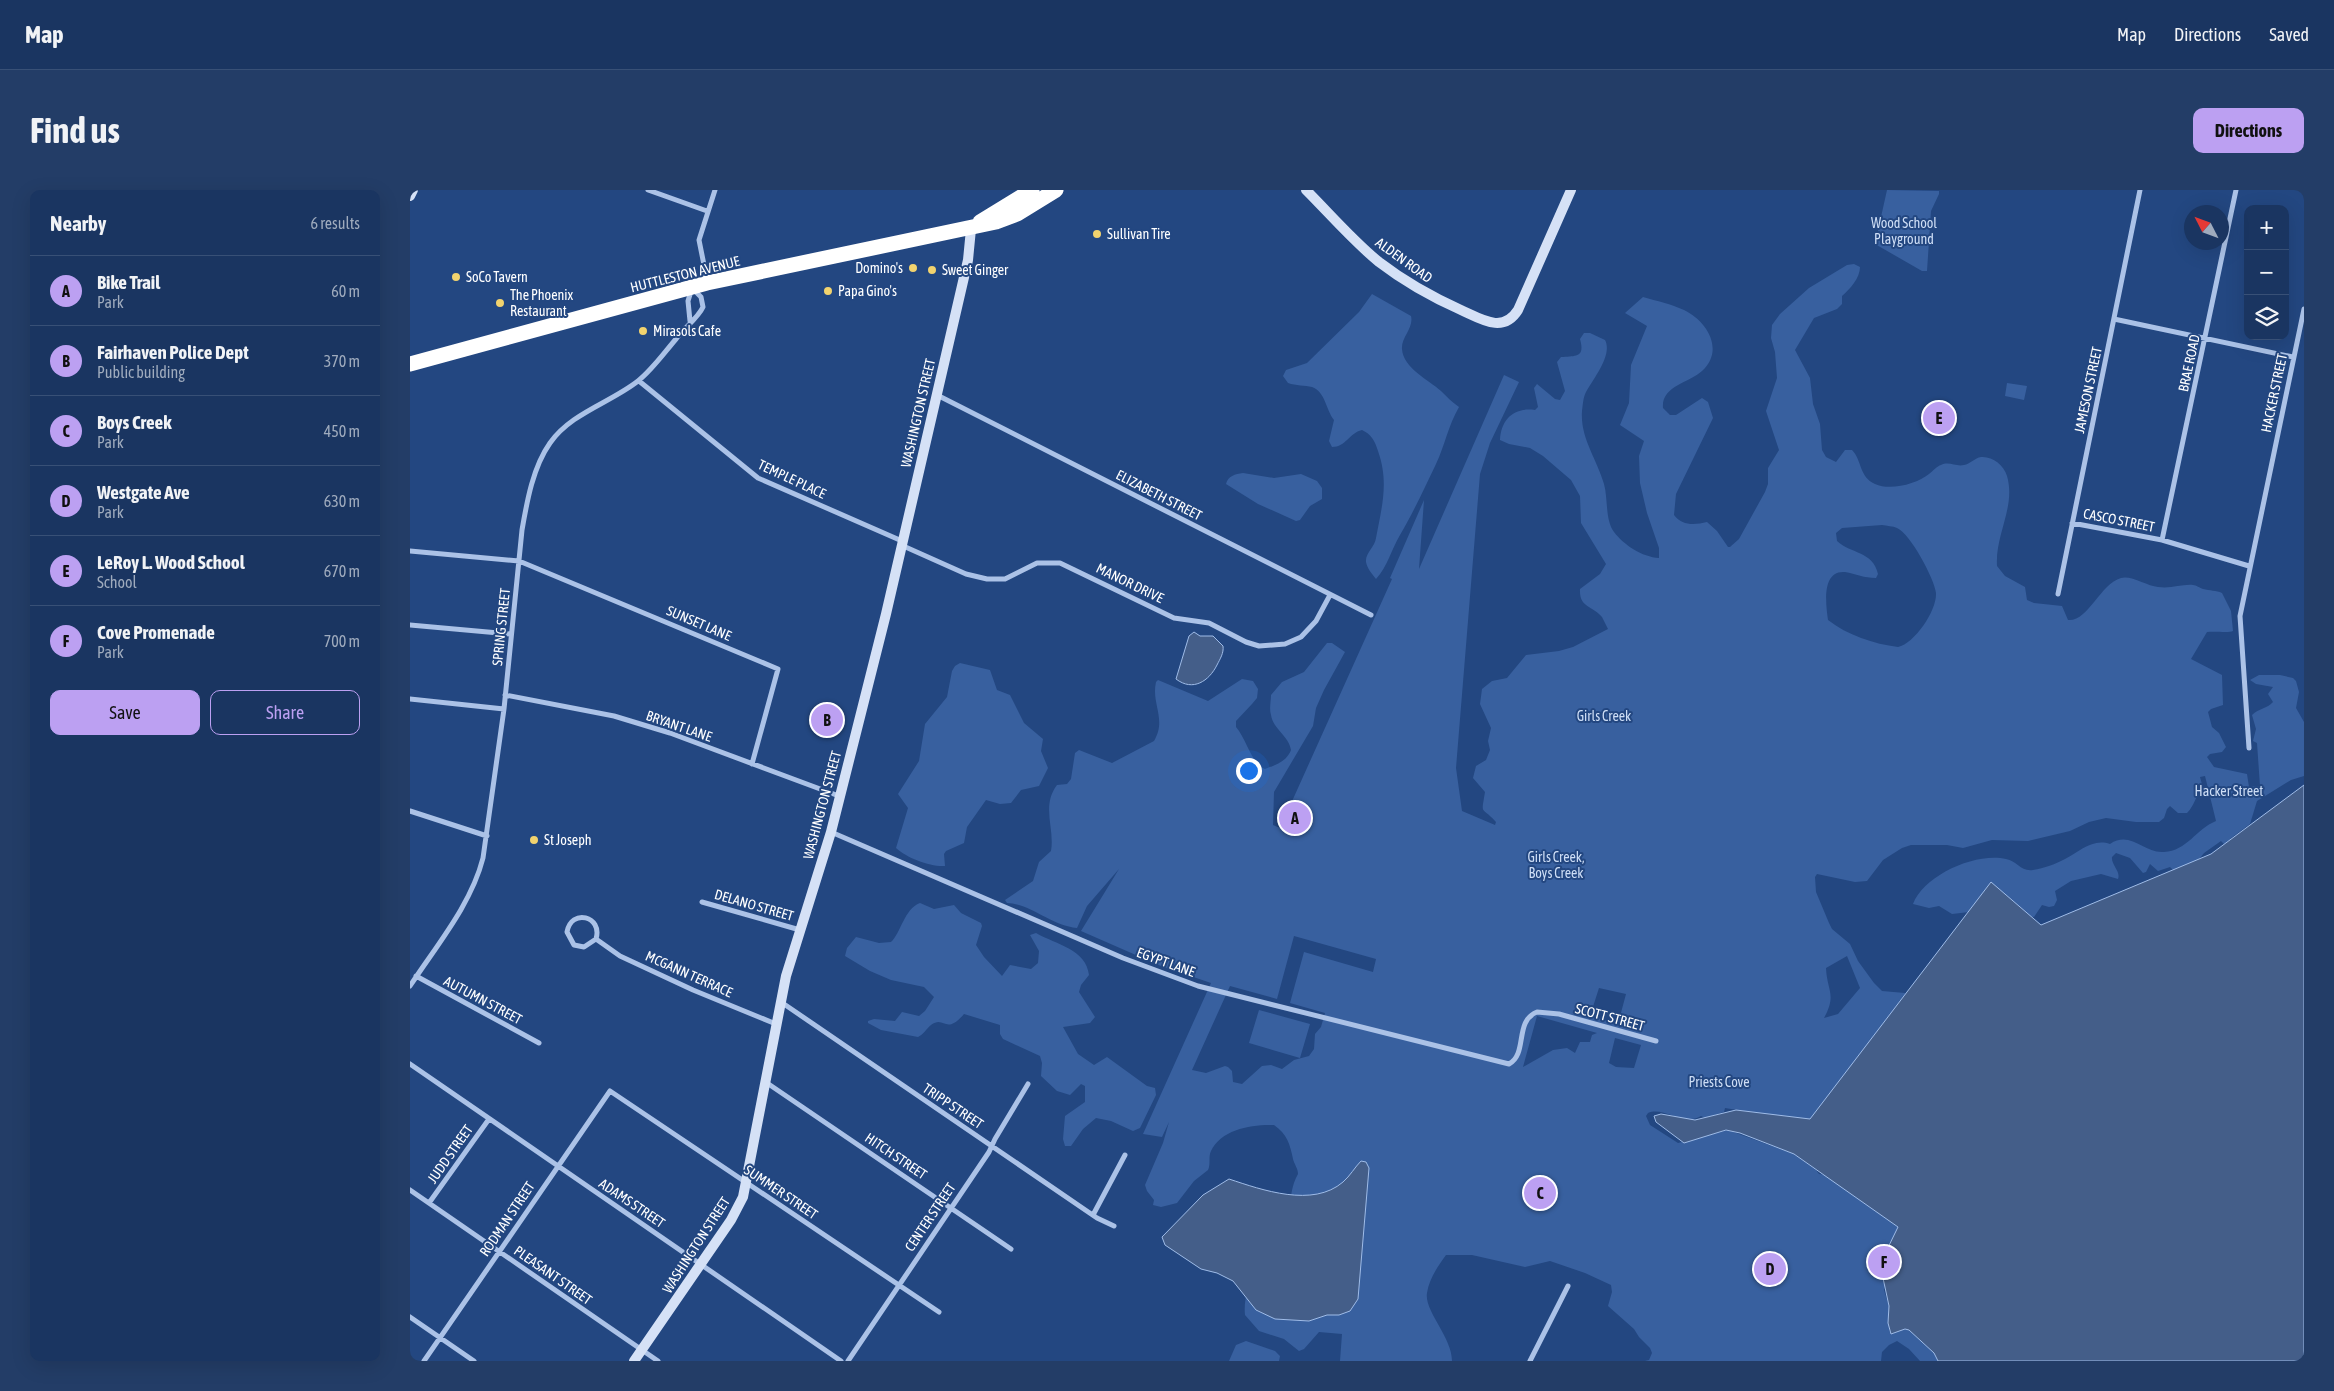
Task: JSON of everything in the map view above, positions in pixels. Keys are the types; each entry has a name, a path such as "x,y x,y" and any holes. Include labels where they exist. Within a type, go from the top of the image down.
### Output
{"highway":[{"name":"HUTTLESTON AVENUE","path":"971,229 1032,190"},
{"name":"HUTTLESTON AVENUE","path":"410,364 707,283 971,229 1017,214 1056,190"}],"main road":[{"path":"410,196 412,190"},
{"name":"ALDEN ROAD","path":"1306,190 1369,253 1400,278 1429,295 1488,323 1503,323 1510,320 1518,310 1571,190"},
{"name":"WASHINGTON STREET","path":"634,1361 736,1212 748,1182 781,1001 800,930 831,832 886,614 968,260 971,229"}],"street":[{"path":"648,190 707,211"},
{"path":"707,283 699,240 715,190"},
{"name":"JAMESON STREET","path":"2058,594 2140,190"},
{"name":"BRAE ROAD","path":"2162,540 2236,190"},
{"path":"690,321 688,301 692,288"},
{"name":"SPRING STREET","path":"410,986 472,890 480,869 487,836 504,709 510,634 524,522 531,488 544,452 551,442 577,419 638,381 703,307 701,296 692,288"},
{"name":"HACKER STREET","path":"2248,748 2240,616 2304,309"},
{"path":"2114,319 2293,357"},
{"name":"TEMPLE PLACE","path":"638,381 758,478 902,543"},
{"name":"ELIZABETH STREET","path":"936,395 1371,616"},
{"name":"CASCO STREET","path":"2072,523 2162,540 2250,566"},
{"name":"MANOR DRIVE","path":"902,543 966,574 988,579 1005,579 1037,563 1060,563 1167,615 1209,623 1259,646 1285,644 1301,637 1316,621 1330,595"},
{"path":"410,551 519,561"},
{"name":"SUNSET LANE","path":"519,561 778,669 752,764"},
{"path":"410,625 510,634"},
{"name":"BRYANT LANE","path":"505,695 614,716 670,733 839,796"},
{"path":"410,699 504,709"},
{"path":"410,812 487,836"},
{"name":"EGYPT LANE","path":"831,832 1123,958 1198,986 1509,1064"},
{"name":"DELANO STREET","path":"702,902 800,930"},
{"path":"578,917 588,918 595,924 597,929 596,939 584,947 574,944 567,932 570,923 578,917"},
{"name":"MCGANN TERRACE","path":"596,939 620,956 693,990 777,1024"},
{"name":"AUTUMN STREET","path":"416,976 539,1043"},
{"name":"TRIPP STREET","path":"781,1001 1093,1215 1114,1226"},
{"name":"SCOTT STREET","path":"1509,1064 1516,1058 1524,1024 1537,1012 1559,1014 1656,1041"},
{"name":"ADAMS STREET","path":"410,1064 841,1361"},
{"name":"HITCH STREET","path":"767,1083 1011,1249"},
{"name":"CENTER STREET","path":"848,1361 992,1145 1028,1084"},
{"name":"SUMMER STREET","path":"610,1091 939,1312"},
{"name":"RODMAN STREET","path":"424,1361 610,1091"},
{"name":"JUDD STREET","path":"429,1203 489,1119"},
{"path":"1093,1215 1125,1154"},
{"name":"PLEASANT STREET","path":"410,1190 658,1361"},
{"path":"1530,1361 1568,1286"},
{"path":"410,1317 474,1361"}],"green space":[{"name":"Wood School Playground","path":"1887,190 1939,191 1931,211 1927,271 1922,271 1875,244"},
{"path":"1854,264 1860,267 1860,271 1854,283 1842,296 1842,304 1837,309 1814,318 1795,350 1810,378 1813,404 1820,424 1822,450 1826,457 1836,462 1845,450 1852,450 1866,477 1875,484 1888,487 1896,487 1918,481 1938,466 1944,464 1964,465 1981,457 1997,462 2007,476 2009,499 1997,554 1997,566 2005,576 2025,587 2027,600 2034,603 2062,606 2068,620 2082,615 2107,587 2125,577 2158,587 2194,585 2222,593 2231,611 2233,631 2207,632 2191,659 2222,675 2223,705 2208,712 2212,727 2219,733 2226,747 2222,752 2210,754 2207,757 2214,767 2247,774 2249,787 2260,786 2257,743 2253,741 2256,729 2252,715 2273,702 2268,694 2273,687 2256,684 2250,680 2259,675 2280,675 2293,678 2296,681 2299,692 2296,708 2304,722 2304,776 2291,780 2257,801 2250,824 2231,838 2227,847 2221,841 2204,853 2192,868 2177,874 2170,867 2158,871 2150,864 2146,872 2143,873 2130,858 2116,853 2112,860 2119,876 2118,879 2101,874 2071,881 2055,891 2057,900 2054,906 2042,905 2034,917 1978,911 1952,914 1939,906 1929,908 1913,904 1919,893 1939,875 1952,868 1980,859 2006,859 2022,868 2033,870 2058,863 2087,846 2098,843 2110,844 2118,840 2131,841 2157,852 2172,851 2179,848 2216,821 2205,776 2200,777 2203,788 2187,813 2178,813 2170,806 2164,818 2159,822 2136,822 2106,818 2089,822 2070,831 2028,841 1992,840 1963,848 1947,845 1911,845 1902,848 1883,860 1867,881 1855,882 1817,874 1815,877 1816,892 1832,929 1850,944 1858,961 1882,991 1905,993 1909,999 1837,1110 1804,1121 1725,1108 1724,1112 1705,1118 1701,1116 1687,1119 1660,1112 1648,1113 1646,1116 1650,1125 1678,1143 1728,1130 1794,1154 1819,1174 1832,1176 1898,1227 1884,1290 1889,1306 1889,1330 1891,1334 1905,1329 1909,1330 1934,1353 1938,1361 1920,1361 1909,1349 1897,1341 1889,1345 1882,1352 1881,1361 1645,1361 1649,1360 1652,1353 1650,1348 1634,1329 1608,1306 1612,1292 1611,1285 1585,1273 1550,1261 1525,1267 1472,1255 1446,1255 1432,1278 1427,1293 1430,1308 1448,1343 1452,1361 1340,1361 1342,1334 1319,1332 1304,1349 1299,1351 1284,1339 1259,1331 1245,1315 1245,1301 1255,1273 1284,1220 1289,1207 1298,1174 1289,1144 1282,1132 1274,1125 1238,1129 1222,1138 1216,1144 1211,1151 1208,1170 1194,1181 1177,1203 1161,1207 1153,1205 1154,1200 1145,1185 1163,1143 1169,1122 1162,1137 1143,1134 1211,983 1161,966 1081,931 1119,869 1087,906 1077,928 1059,923 1025,907 1007,903 1005,900 1033,881 1039,862 1051,851 1049,809 1052,793 1057,785 1067,784 1071,779 1075,753 1079,750 1112,763 1154,741 1159,726 1155,697 1156,682 1158,680 1208,701 1242,679 1253,681 1258,689 1257,698 1236,721 1236,727 1260,766 1265,769 1277,764 1287,757 1291,750 1290,745 1272,720 1270,710 1271,695 1282,682 1304,672 1327,643 1332,643 1345,652 1316,708 1313,726 1274,792 1273,825 1280,828 1392,579 1390,578 1424,500 1419,569 1504,375 1519,382 1490,443 1480,474 1456,768 1462,811 1495,825 1496,822 1483,810 1485,792 1473,778 1476,766 1486,760 1490,750 1488,741 1491,728 1480,704 1482,689 1492,681 1507,678 1526,655 1559,651 1573,647 1608,629 1602,617 1584,603 1580,595 1580,589 1600,574 1606,564 1581,523 1580,496 1571,480 1543,456 1530,448 1509,444 1500,440 1506,420 1521,410 1535,410 1538,407 1534,388 1537,384 1555,399 1560,400 1565,391 1557,362 1561,357 1575,356 1580,352 1580,339 1584,333 1590,333 1605,340 1607,346 1604,360 1584,399 1582,421 1586,439 1604,484 1609,521 1614,532 1634,550 1659,558 1659,548 1647,513 1640,483 1639,456 1644,441 1620,425 1629,403 1631,365 1647,326 1625,313 1643,297 1684,310 1700,321 1706,329 1712,345 1712,354 1709,363 1702,371 1666,395 1663,408 1670,415 1676,415 1702,398 1708,402 1713,418 1676,494 1674,515 1677,519 1689,524 1707,522 1730,547 1739,539 1765,492 1768,484 1768,468 1779,450 1766,411 1777,378 1775,352 1771,338 1772,325 1780,314 1809,288 1847,265","holes":["1882,525 1895,527 1908,538 1921,558 1935,587 1935,600 1924,625 1905,644 1898,647 1870,641 1852,634 1828,620 1826,598 1829,582 1832,577 1837,573 1845,572 1876,578 1878,574 1867,557 1837,541 1836,533 1842,528","1294,936 1376,959 1373,972 1304,952 1290,1003 1325,1013 1321,1027 1315,1034 1314,1049 1309,1056 1294,1060 1282,1069 1271,1065 1262,1066 1242,1084 1233,1082 1232,1071 1225,1066 1206,1073 1192,1070 1230,986 1277,999","1847,956 1860,988 1838,1014 1824,1018 1831,998 1826,968","1599,988 1626,994 1618,1024 1590,1016","1537,1016 1597,1033 1592,1035 1590,1042 1580,1042 1575,1053 1567,1048 1553,1050 1523,1067","1615,1038 1641,1045 1634,1068 1616,1067 1609,1063"]},
{"path":"1372,294 1411,316 1411,325 1402,345 1403,356 1417,373 1459,407 1439,457 1410,518 1376,579 1369,569 1366,559 1375,541 1384,484 1376,444 1362,430 1341,445 1332,447 1329,441 1334,420 1320,392 1312,387 1288,383 1283,376 1286,370 1307,363 1359,312"},
{"path":"2007,383 2027,386 2024,400 2005,396"},
{"path":"1243,473 1274,478 1301,474 1317,481 1322,488 1322,499 1310,506 1300,520 1296,521 1258,504 1226,484 1232,476"},
{"path":"960,663 990,670 997,690 1010,695 1024,723 1043,739 1041,751 1048,768 1039,786 1021,790 1011,803 1000,804 986,800 967,827 964,843 946,851 944,854 945,866 939,866 919,861 896,848 908,808 898,794 919,761 925,724 947,697 952,671"},
{"path":"920,903 934,909 954,905 961,913 981,923 982,926 976,945 984,957 1002,976 1010,965 1031,969 1038,963 1039,951 1030,935 1036,933 1069,949 1082,959 1087,966 1089,975 1081,985 1079,992 1095,1017 1090,1023 1063,1027 1078,1054 1094,1065 1107,1057 1147,1086 1155,1088 1156,1095 1140,1128 1133,1131 1111,1121 1096,1118 1083,1129 1071,1146 1065,1146 1063,1139 1065,1116 1085,1102 1085,1086 1081,1084 1070,1095 1057,1091 1041,1076 1042,1063 1040,1056 1003,1039 1000,1034 1000,1025 964,1014 953,1024 949,1025 939,1022 931,1025 918,1037 881,1030 868,1023 868,1021 874,1019 895,1021 902,1012 919,1016 925,1011 934,997 924,987 891,980 870,971 845,956 847,948 856,937 879,943 891,942 910,910"},
{"path":"1259,1010 1310,1024 1300,1058 1249,1043"},
{"path":"1246,1341 1275,1351 1280,1356 1279,1361 1229,1361 1236,1345"}],"shaded area":[{"path":"1194,632 1200,636 1213,636 1223,646 1223,651 1210,676 1200,683 1188,685 1176,679 1189,636"},
{"path":"2304,785 2304,1361 1938,1361 1934,1353 1909,1330 1905,1329 1891,1334 1888,1323 1889,1306 1880,1264 1898,1227 1794,1154 1740,1133 1726,1130 1684,1143 1656,1122 1654,1116 1661,1114 1695,1120 1736,1110 1810,1119 1991,882 2041,925 2211,854"},
{"path":"1361,1161 1366,1162 1369,1168 1358,1299 1350,1311 1339,1315 1327,1315 1309,1321 1275,1319 1256,1310 1233,1281 1217,1273 1201,1269 1165,1245 1162,1237 1203,1195 1229,1179 1272,1192 1302,1195 1317,1194 1331,1190 1343,1182"}],"place":[{"name":"Sullivan Tire","path":"1097,234"},
{"name":"Domino's","path":"913,268"},
{"name":"Sweet Ginger","path":"932,270"},
{"name":"SoCo Tavern","path":"456,277"},
{"name":"Papa Gino's","path":"828,291"},
{"name":"The Phoenix Restaurant","path":"500,303"},
{"name":"Mirasols Cafe","path":"643,331"},
{"name":"LeRoy L. Wood School","path":"1939,418"},
{"name":"Fairhaven Police Dept","path":"827,720"},
{"name":"Bike Trail","path":"1295,818"},
{"name":"St Joseph","path":"534,840"},
{"name":"Boys Creek","path":"1540,1193"},
{"name":"Cove Promenade","path":"1884,1262"},
{"name":"Westgate Ave","path":"1770,1269"}],"park label":[{"name":"Girls Creek","path":"1604,716"},
{"name":"Hacker Street","path":"2229,791"},
{"name":"Girls Creek, Boys Creek","path":"1556,866"},
{"name":"Priests Cove","path":"1719,1082"}]}
